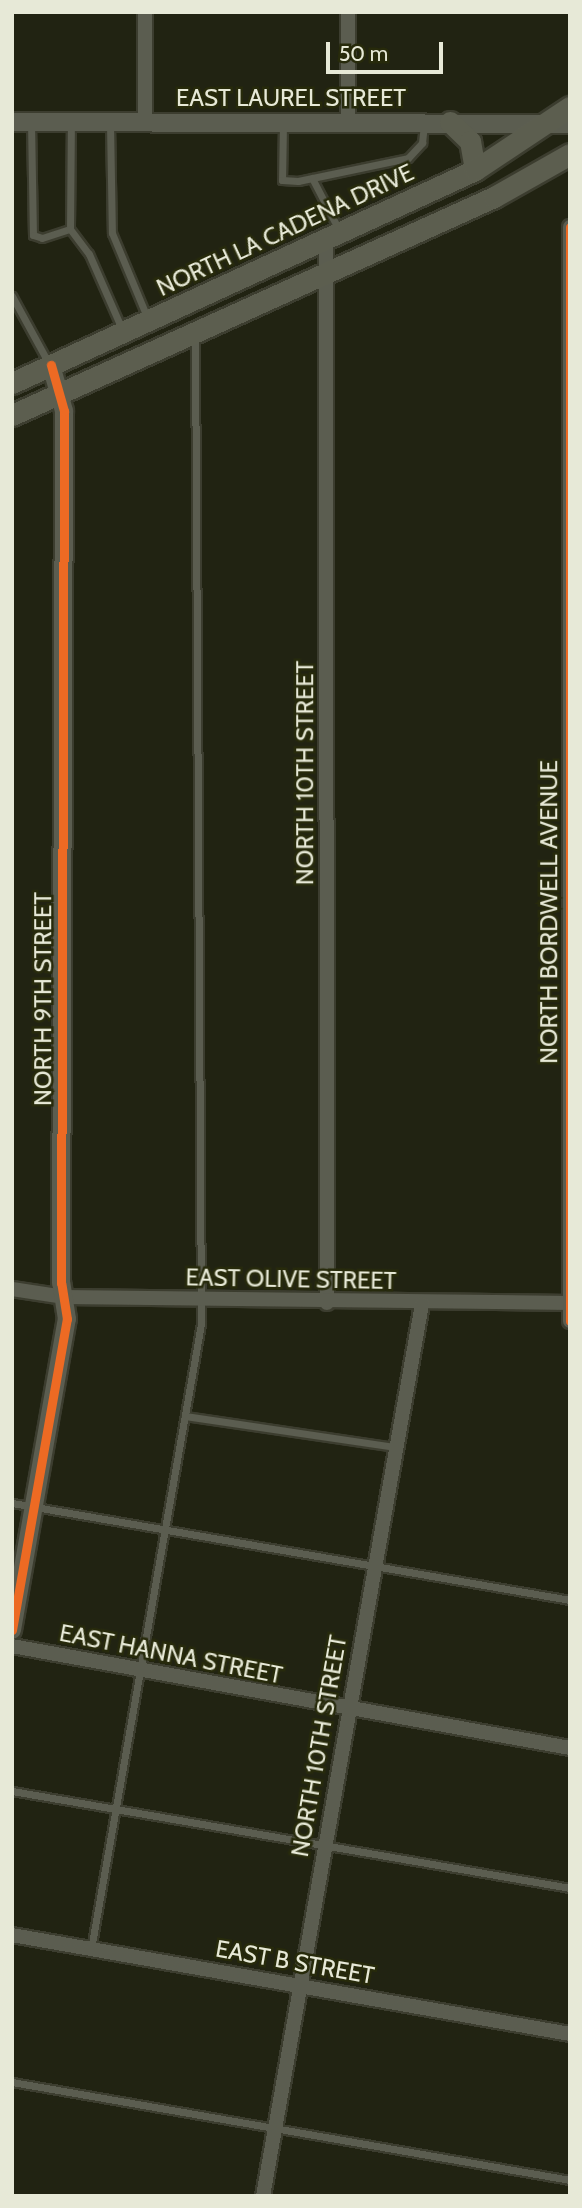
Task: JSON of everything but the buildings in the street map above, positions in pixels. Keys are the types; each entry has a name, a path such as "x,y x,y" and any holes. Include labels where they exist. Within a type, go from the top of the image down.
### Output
{"main road":[{"name":"NORTH LA CADENA DRIVE","path":"12,383 334,238 475,170 560,124 570,107"},
{"path":"450,122 470,141 475,170"},
{"path":"12,415 534,178 570,153"}],"street":[{"path":"145,12 145,122"},
{"path":"348,12 348,122"},
{"name":"EAST LAUREL STREET","path":"12,122 560,124"},
{"name":"NORTH BORDWELL AVENUE","path":"570,227 570,1321"},
{"name":"NORTH 10TH STREET","path":"327,1303 329,271 334,238"},
{"name":"NORTH 9TH STREET","path":"12,1630 67,1319 64,1297 63,392 51,365"},
{"name":"EAST OLIVE STREET","path":"12,1289 64,1297 327,1303 570,1303"},
{"name":"NORTH 10TH STREET","path":"263,2196 303,1986 346,1711 422,1304"},
{"name":"EAST HANNA STREET","path":"12,1646 346,1711 570,1748"},
{"name":"EAST B STREET","path":"12,1935 570,2034"}],"lane":[{"path":"31,122 33,235 70,229"},
{"path":"71,122 70,229 89,254 123,333"},
{"path":"110,122 112,233 149,321"},
{"path":"283,122 282,180 312,178 408,158 422,143 424,122"},
{"path":"312,178 334,238"},
{"path":"12,296 51,365"},
{"path":"91,1949 143,1671 185,1416 200,1300 195,333"},
{"path":"185,1416 396,1447"},
{"path":"12,1503 570,1600"},
{"path":"12,1791 570,1888"},
{"path":"12,2082 570,2180"}],"cycle path":[{"path":"570,227 570,1321"},
{"path":"12,1630 67,1319 61,1283 64,411 51,365"}]}
